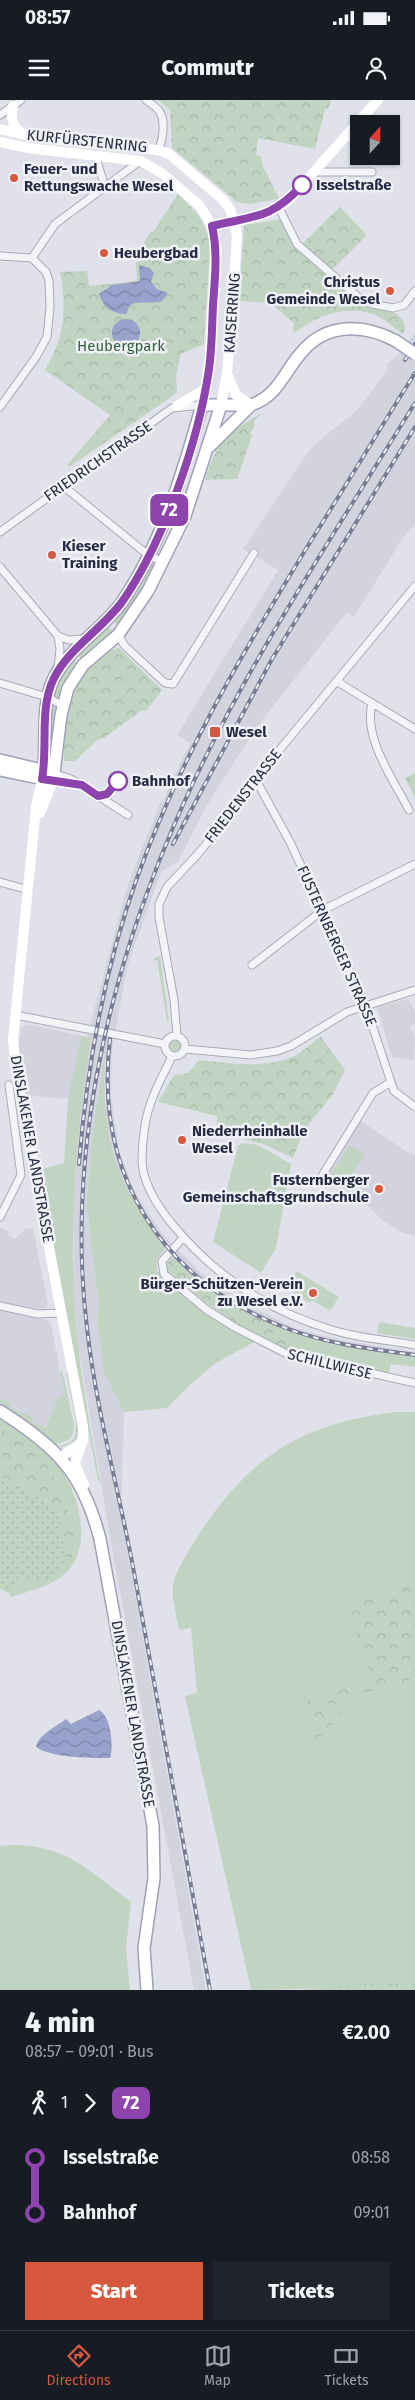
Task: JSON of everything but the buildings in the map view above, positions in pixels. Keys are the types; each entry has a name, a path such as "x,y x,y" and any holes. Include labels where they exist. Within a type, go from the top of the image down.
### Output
{"main road":[{"path":"212,226 256,216 279,208 289,200 378,100"},
{"path":"17,103 11,116 18,131 25,135"},
{"name":"KURFÜRSTENRING","path":"0,129 25,135 158,150 169,154 221,198 230,209 234,221"},
{"name":"KURFÜRSTENRING","path":"0,142 28,148 141,161 154,167 187,194 200,206 212,226"},
{"path":"141,161 158,150"},
{"name":"KAISERRING","path":"221,405 227,373 237,236 234,221"},
{"name":"KAISERRING","path":"57,672 106,622 122,602 148,555 169,510 202,405 209,368 217,250 212,226"},
{"path":"209,447 251,405 263,400 273,392 300,353 326,333 343,328 374,330 396,341 415,354"},
{"path":"227,373 236,395 251,405"},
{"path":"177,406 205,389"},
{"path":"202,405 251,405"},
{"path":"48,776 62,705 74,676 83,665 118,634 148,591 185,516 209,447 221,405"},
{"path":"106,622 118,634"},
{"path":"48,776 48,697 57,672"},
{"path":"0,760 48,776"},
{"path":"0,770 48,776"},
{"name":"DINSLAKENER LANDSTRASSE","path":"48,776 36,821 15,1015 13,1084 83,1427 84,1436 75,1464 94,1514 137,1729 155,1841 154,1878 145,1932 148,1990"},
{"path":"0,1411 34,1433 61,1457 86,1495 94,1514"},
{"path":"61,1457 81,1443"}],"street":[{"path":"146,100 162,116 162,142 158,150"},
{"path":"0,115 17,103"},
{"path":"95,155 105,187"},
{"path":"32,258 55,224 141,161"},
{"path":"314,172 372,172"},
{"path":"279,208 289,232 305,253 358,298 372,304 393,308 404,305 415,291"},
{"path":"0,256 32,258 46,272 49,281 49,326 44,345 0,407"},
{"path":"177,406 202,405"},
{"name":"FRIEDRICHSTRASSE","path":"0,532 62,486 177,406"},
{"path":"62,486 148,555 163,562"},
{"path":"118,634 125,646 165,683 173,684 254,553"},
{"path":"0,567 58,636 60,658 57,672"},
{"name":"FRIEDENSTRASSE","path":"177,1036 175,1006 159,917 160,904 167,887 198,855 257,782 272,759 415,587"},
{"path":"58,636 78,640 89,638"},
{"path":"336,681 415,730"},
{"path":"0,683 48,697 62,705"},
{"path":"372,703 369,714 369,728 376,748 408,810"},
{"path":"48,776 82,785 128,815"},
{"name":"FUSTERNBERGER STRASSE","path":"257,782 290,842 365,1004 391,1082 400,1098 415,1107"},
{"path":"252,965 323,910 415,864"},
{"path":"0,882 29,890"},
{"path":"185,1048 251,1055 277,1051 291,1046 347,1012 365,1004 414,992"},
{"path":"15,1015 165,1044"},
{"path":"177,1036 183,1040 185,1048 181,1054 172,1056 167,1052 165,1044 168,1039 177,1036"},
{"path":"172,1056 151,1102 142,1163 144,1176 152,1194 163,1213 183,1238 220,1273 248,1293 275,1308 330,1330 415,1345"},
{"path":"0,1082 13,1084 21,1175 0,1217"},
{"path":"320,1179 373,1093 391,1082"},
{"name":"SCHILLWIESE","path":"183,1238 162,1261 164,1274 207,1310 236,1328 287,1354 415,1383"},
{"path":"0,1306 38,1314 61,1312"}],"shaded area":[{"path":"415,333 415,524 402,539 354,617 347,612 267,714 207,805 178,861 162,871 128,964 112,1048 111,1097 119,1151 136,1195 164,1236 201,1273 246,1304 294,1328 340,1340 415,1352 415,1357 331,1344 275,1326 246,1312 213,1292 190,1274 149,1225 118,1170 106,1124 106,1053 92,1135 86,1211 89,1212 89,1230 98,1297 97,1323 104,1373 124,1412 121,1516 206,1990 194,1990 110,1538 78,1343 74,1291 73,1205 80,1107 91,1038 87,1037 128,884 161,801 163,801 190,743 177,735 278,570 243,549 305,456 315,444 356,411 387,371 387,364 399,354"},
{"path":"408,999 415,1012 415,1024 410,1026 415,1037 414,1061 392,1057 377,1007"},
{"path":"27,1024 81,1036 68,1099 25,1095 18,1052 21,1027"},
{"name":"Fusternberger Gemeinschaftsgrundschule","path":"360,1120 407,1152 415,1155 415,1236 401,1232 384,1221 362,1201 324,1177"},
{"path":"0,1227 9,1232 8,1235 15,1239 25,1229 33,1228 48,1305 43,1309 0,1302"},
{"path":"0,1310 48,1320 51,1324 65,1396 58,1397 46,1428 32,1422 33,1417 9,1408 11,1403 0,1399"}],"green space":[{"path":"158,100 331,100 328,109 325,109 315,149 258,138 256,155 261,156 262,164 279,199 250,204 237,202 172,148 170,110"},
{"name":"Heubergpark","path":"178,194 203,223 210,246 204,344 181,354 176,375 177,393 69,467 67,465 110,415 45,370 57,346 63,322 64,311 60,272 87,271 89,286 137,281 136,262 142,261 145,241"},
{"path":"340,207 367,235 328,274 354,298 397,315 403,320 405,326 403,334 370,313 350,311 329,314 319,318 293,334 294,323 270,303 239,301 244,225 283,219 290,238 298,248"},
{"path":"265,411 253,421 255,426 250,433 252,436 237,479 205,480 215,455 226,438 233,431"},
{"path":"151,562 157,567 118,629 114,620"},
{"path":"107,627 113,630 114,633 83,660 78,655"},
{"path":"119,648 162,690 147,710 141,711 104,738 97,740 75,761 64,761 65,730 68,712 81,678 91,664 104,653"},
{"path":"73,660 78,666 61,698 56,698 53,695 61,675"},
{"path":"53,701 56,707 51,760"},
{"path":"415,773 415,797 405,778"},
{"path":"160,956 169,1021 167,1021 157,960 153,961 154,958"},
{"path":"81,1036 91,1038 85,1076 74,1190 73,1267 82,1378 100,1482 98,1481 39,1170 64,1163 68,1099"},
{"path":"321,1037 345,1070 334,1093 304,1130 293,1158 263,1144 217,1132 217,1116 158,1102 174,1075 189,1071 199,1060 234,1064 258,1064 281,1061 296,1055"},
{"path":"173,1041 177,1041 180,1046 179,1050 173,1051 170,1048 170,1044"},
{"path":"106,1047 105,1105 113,1154 133,1199 166,1247 157,1259 157,1271 204,1312 254,1342 216,1363 192,1383 167,1408 124,1412 104,1373 97,1323 98,1297 89,1230 89,1213 86,1212 92,1135"},
{"path":"242,1143 258,1145 291,1164 276,1248 261,1273 213,1242 238,1146"},
{"path":"349,1145 365,1154 345,1186 330,1176"},
{"path":"174,1256 200,1281 230,1302 261,1319 295,1333 289,1350 239,1325 194,1293 166,1269 168,1262"},
{"name":"Bürger-Schützen-Verein zu Wesel e.V.","path":"297,1271 339,1297 330,1311 312,1300 310,1303 287,1288"},
{"path":"379,1322 415,1328 415,1339 377,1333"},
{"path":"295,1333 331,1344 415,1357 415,1367 391,1364 388,1374 297,1353 289,1350"},
{"path":"62,1370 74,1424 70,1439 55,1445 0,1407 0,1399 11,1403 10,1408 33,1417 32,1422 46,1428 58,1397 65,1396 60,1372"},
{"path":"66,1371 68,1372 75,1399 79,1427 74,1443 62,1447 59,1446 71,1442 75,1436 76,1422"},
{"path":"396,1412 415,1412 415,1983 251,1990 185,1696 197,1693 191,1628 179,1630 173,1601 174,1579 201,1531 221,1504 240,1481 261,1462 308,1434 334,1424"},
{"path":"0,1419 37,1446 57,1465 73,1491 81,1524 81,1540 77,1555 70,1569 47,1585 11,1597 9,1593 14,1591 22,1576 70,1514 57,1485 44,1464 36,1454 0,1428"},
{"path":"0,1428 37,1453 47,1466 59,1488 70,1515 75,1539 72,1557 67,1566 56,1506 0,1477"},
{"path":"0,1477 56,1506 67,1566 56,1569 51,1579 36,1583 22,1576 14,1591 9,1593 0,1589"},
{"path":"415,1582 415,1679 358,1694 313,1747 307,1700 371,1681 348,1603"},
{"path":"0,1846 30,1846 62,1854 89,1870 131,1902 126,1947 130,1990 0,1990"},
{"path":"415,1983 415,1990 300,1990 342,1985"}],"water":[{"path":"139,265 149,268 154,273 151,282 157,289 168,293 161,302 134,303 128,307 127,314 117,313 109,309 103,303 99,294 112,285 140,281"},
{"path":"126,319 136,323 140,333 136,343 126,347 116,343 112,333 116,323"},
{"path":"99,1710 103,1713 109,1725 112,1746 110,1758 61,1755 43,1751 36,1747 40,1739 48,1731 66,1719 71,1724"}],"railway":[{"path":"405,360 415,344"},
{"path":"79,1164 92,1055 106,983 125,913 154,834 214,706 260,625 415,373"},
{"path":"210,1990 133,1567 91,1358 82,1266 82,1204 87,1142 96,1080 109,1019 125,959 167,842 192,784 250,672 415,403"},
{"path":"173,844 272,659 415,427"},
{"path":"110,1039 108,1088 113,1134 125,1177 145,1216 171,1251 203,1281 242,1307 286,1328 333,1342 415,1355"}],"bus line":[{"name":"72","path":"118,781 107,794 98,796 82,785 42,779 46,751 46,721 50,688 62,666 106,622 122,602 148,555 169,510 193,438 209,368 217,250 212,226 268,213 279,208 302,185"}],"place":[{"name":"Feuer- und Rettungswache Wesel","path":"14,178"},
{"name":"Isselstraße","path":"302,185"},
{"name":"Heubergbad","path":"104,253"},
{"name":"Christus Gemeinde Wesel","path":"390,291"},
{"name":"Kieser Training","path":"52,555"},
{"name":"Wesel","path":"215,732"},
{"name":"Bahnhof","path":"118,781"},
{"name":"Niederrheinhalle Wesel","path":"182,1140"},
{"name":"Fusternberger Gemeinschaftsgrundschule","path":"379,1189"},
{"name":"Bürger-Schützen-Verein zu Wesel e.V.","path":"313,1293"}]}
